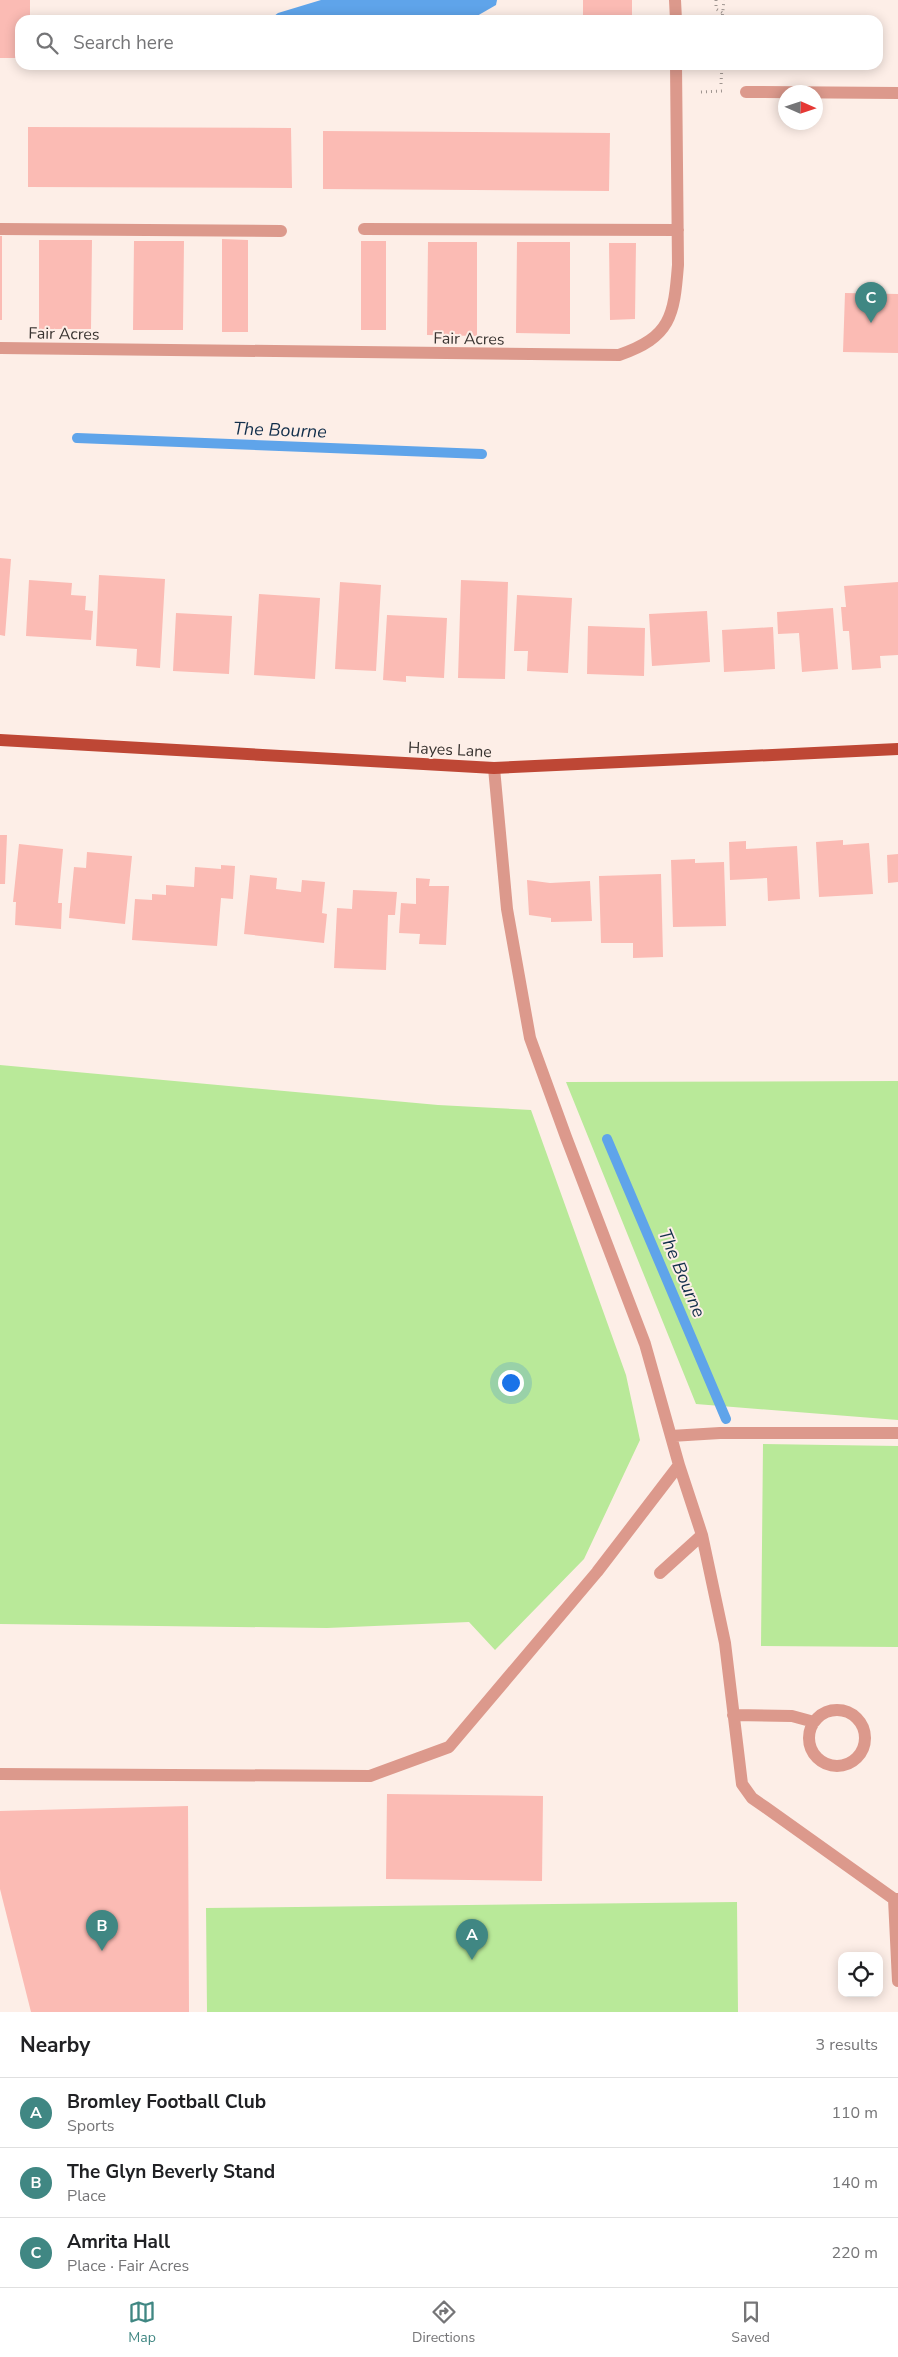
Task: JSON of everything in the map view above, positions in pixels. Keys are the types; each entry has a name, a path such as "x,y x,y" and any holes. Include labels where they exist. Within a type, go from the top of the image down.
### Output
{"main road":[{"name":"Hayes Lane","path":"0,740 494,768 898,749"}],"street":[{"path":"675,0 676,15"},
{"name":"Fair Acres","path":"0,348 619,355 640,348 660,333 672,315 678,265 676,70"},
{"path":"746,92 898,93"},
{"path":"0,229 281,231"},
{"path":"364,229 678,230"},
{"path":"494,768 507,908 530,1038 645,1344 679,1465 702,1535 725,1643 742,1784 752,1798 896,1899 898,1981"},
{"path":"671,1436 898,1433"},
{"path":"0,1774 370,1776 449,1747 597,1572 679,1465"},
{"path":"660,1573 702,1535"},
{"path":"838,1709 856,1716 865,1732 864,1750 851,1764 832,1766 824,1763 811,1749 810,1731 814,1722 829,1711 838,1709"},
{"path":"733,1715 792,1716 814,1722"}],"path":[{"path":"716,0 716,9 722,13 724,0"},
{"path":"721,92 722,70"},
{"path":"676,92 746,92"}],"green space":[{"path":"0,1065 438,1105 531,1110 626,1375 640,1440 584,1559 495,1650 469,1622 327,1628 0,1624"},
{"path":"898,1081 898,1420 696,1404 566,1082"},
{"path":"763,1444 898,1446 898,1647 761,1646"},
{"path":"737,1902 738,2012 207,2012 206,1908"}],"water":[{"path":"321,0 497,0 496,5 479,15 275,15"}],"building":[{"path":"0,0 30,0 30,15 15,15 15,58 0,58"},
{"path":"583,0 632,0 632,15 583,15"},
{"path":"28,127 291,128 292,188 28,187"},
{"path":"323,131 610,133 609,191 323,189"},
{"path":"0,236 2,236 2,320 0,320"},
{"path":"222,239 248,240 248,332 222,332"},
{"path":"39,240 92,240 91,329 39,329"},
{"path":"134,241 184,241 183,330 133,330"},
{"path":"361,241 386,241 386,330 361,330"},
{"path":"428,242 477,242 477,336 427,335"},
{"path":"517,242 570,242 570,334 516,333"},
{"path":"609,243 636,243 635,319 610,320"},
{"path":"845,293 898,294 898,353 843,352"},
{"path":"0,558 11,559 5,636 0,635"},
{"path":"99,575 165,579 160,668 136,666 137,649 96,646"},
{"path":"29,580 72,583 71,595 86,596 85,610 93,611 91,640 26,636"},
{"path":"461,580 508,582 505,679 458,678"},
{"path":"340,582 381,585 376,671 335,669"},
{"path":"898,582 898,655 880,656 881,668 852,670 849,631 843,631 841,607 846,607 844,586"},
{"path":"259,594 320,598 315,679 254,675"},
{"path":"517,595 572,598 568,673 527,671 528,651 514,651"},
{"path":"833,608 838,669 802,672 799,633 778,634 777,612"},
{"path":"707,611 710,662 652,666 649,614"},
{"path":"176,613 232,616 229,674 173,671"},
{"path":"387,615 447,618 444,678 406,676 406,682 383,680"},
{"path":"588,626 645,628 644,676 587,674"},
{"path":"773,627 775,669 724,672 722,630"},
{"path":"0,835 7,835 5,884 0,884"},
{"path":"843,840 843,845 869,843 873,894 819,897 816,842"},
{"path":"746,841 746,849 797,846 800,899 768,901 767,878 730,880 729,842"},
{"path":"19,844 63,849 58,903 62,903 61,929 15,925 16,902 13,902"},
{"path":"87,852 132,856 125,924 69,918 74,867 86,868"},
{"path":"898,854 898,882 888,883 887,855"},
{"path":"695,859 695,863 724,862 726,926 673,927 671,860"},
{"path":"221,865 235,866 233,899 221,898 217,946 132,940 135,899 152,900 152,894 166,895 166,885 194,887 195,867 221,869"},
{"path":"661,874 663,957 633,958 633,943 601,943 599,876"},
{"path":"250,875 277,878 276,889 301,892 302,880 325,882 322,913 327,914 324,943 244,934"},
{"path":"416,878 430,879 429,886 449,886 446,945 419,944 420,934 399,933 401,903 416,904"},
{"path":"527,880 550,883 590,881 592,921 551,922 551,918 529,915"},
{"path":"353,890 397,892 395,915 388,915 386,970 334,968 337,908 352,909"},
{"path":"387,1794 543,1796 542,1881 386,1879"},
{"path":"188,1806 189,2012 31,2012 0,1889 0,1811"}],"waterway":[{"name":"The Bourne","path":"77,438 482,454"},
{"name":"The Bourne","path":"607,1139 726,1419"}],"place":[{"name":"Amrita Hall","path":"871,323"},
{"name":"The Glyn Beverly Stand","path":"102,1951"},
{"name":"Bromley Football Club","path":"472,1960"}]}
